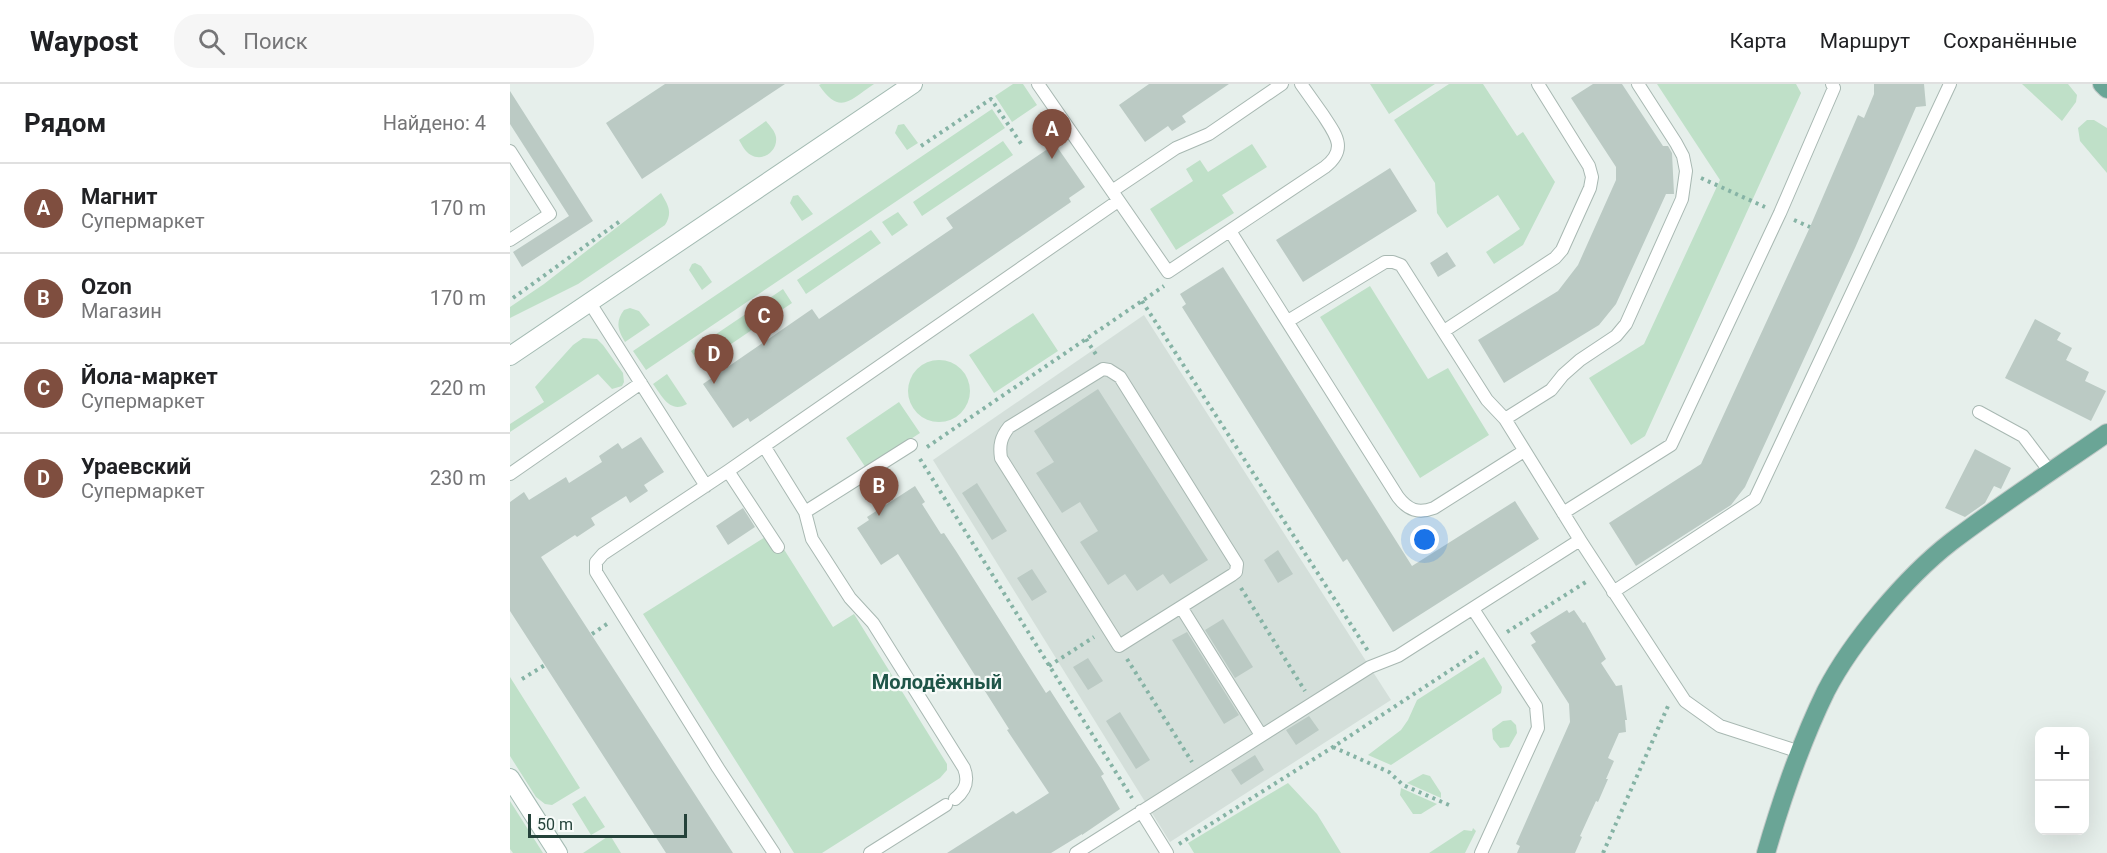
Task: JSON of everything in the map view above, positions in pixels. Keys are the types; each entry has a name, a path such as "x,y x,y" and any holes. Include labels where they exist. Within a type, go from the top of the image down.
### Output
{"main road":[{"path":"510,356 913,84"},
{"path":"2102,84 2107,89"},
{"path":"1766,853 1800,752 1827,690 1859,639 1898,591 1950,543 2107,433"},
{"path":"510,778 558,853"}],"lane":[{"path":"1038,84 1168,272 1324,168 1334,159 1339,147 1336,135 1301,84"},
{"path":"774,853 718,768 596,572 596,562 603,554 764,446 1115,196 1176,148 1209,134 1282,84"},
{"path":"1505,419 1551,390 1563,375 1616,336 1626,324 1682,199 1686,171 1683,156 1638,84"},
{"path":"1563,513 1671,445 1780,213 1834,88 1832,84"},
{"path":"1613,592 1755,499 1950,84"},
{"path":"1444,331 1555,258 1562,250 1590,188 1592,177 1589,166 1545,86"},
{"path":"510,151 550,214 510,240"},
{"path":"1230,231 1398,498 1410,509 1418,512 1434,508 1524,451"},
{"path":"1288,321 1385,262 1401,265 1487,400 1505,419 1677,691 1691,707 1720,726 1800,752"},
{"path":"590,303 706,486"},
{"path":"1109,370 1120,377 1235,560 1237,568 1232,574 1181,607 1119,646 1001,458 1000,442 1009,427 1097,372 1109,370"},
{"path":"510,474 641,383"},
{"path":"1978,412 2023,436 2051,473"},
{"path":"764,446 806,512 812,538 850,598 873,622 964,768 967,782 961,794 870,853"},
{"path":"806,512 914,450"},
{"path":"728,471 778,547"},
{"path":"1076,853 1376,663 1398,656 1580,540"},
{"path":"1181,607 1261,735"},
{"path":"1473,609 1536,706 1538,728 1481,853"},
{"path":"1141,812 1167,853"}],"path":[{"path":"921,146 991,99 1022,145"},
{"path":"1686,171 1780,213"},
{"path":"513,298 620,221"},
{"path":"1141,812 914,450 1166,285 1169,279 1168,272"},
{"path":"1142,301 1376,663"},
{"path":"1167,853 1601,573"},
{"path":"1232,574 1313,703"},
{"path":"1049,666 1108,628"},
{"path":"1119,646 1199,774"},
{"path":"522,679 544,665"},
{"path":"1603,853 1677,691"},
{"path":"1333,747 1389,772 1403,785 1449,805"}],"shaded area":[{"path":"1144,315 1391,700 1170,842 933,460"}],"green space":[{"path":"874,84 852,100 839,103 826,95 819,85"},
{"path":"1013,84 1023,84 1037,105 1012,122 995,96"},
{"path":"1370,84 1435,84 1389,114"},
{"path":"1449,84 1483,84 1517,136 1523,132 1555,182 1523,245 1494,264 1486,252 1520,229 1498,195 1447,228 1437,213 1435,183 1394,120"},
{"path":"1657,84 1796,84 1801,93 1645,436 1631,445 1589,378 1644,344 1720,180"},
{"path":"2022,84 2068,84 2077,95 2076,102 2062,121"},
{"path":"992,109 1005,128 646,370 633,351"},
{"path":"2087,120 2094,120 2107,128 2107,173 2080,141 2078,128"},
{"path":"766,121 775,133 775,147 769,154 756,157 747,152 739,140"},
{"path":"904,124 918,143 907,150 895,133 898,125"},
{"path":"1003,141 1013,155 922,216 913,202"},
{"path":"1252,144 1267,167 1222,195 1234,213 1176,250 1150,209 1193,181 1186,169 1200,160 1208,172"},
{"path":"661,193 669,212 665,225 578,284 510,318 510,307 544,284"},
{"path":"798,195 813,214 802,221 790,203 793,196"},
{"path":"898,212 908,225 892,236 882,222"},
{"path":"871,230 881,243 806,294 797,280"},
{"path":"695,263 701,266 712,282 702,290 689,270"},
{"path":"1370,286 1428,379 1448,368 1489,435 1420,478 1320,317"},
{"path":"783,289 792,303 700,365 691,351"},
{"path":"630,308 639,311 650,325 625,342 619,330 619,322 624,310"},
{"path":"1033,313 1058,351 994,393 969,355"},
{"path":"583,338 597,339 603,345 623,373 622,386 612,389 598,374 510,432 510,424 544,402 535,387 573,345"},
{"path":"933,360 945,360 961,369 968,379 970,391 968,403 961,413 945,422 933,422 922,417 913,408 908,397 908,385 913,374 922,365"},
{"path":"667,374 687,404 681,407 671,405 653,384"},
{"path":"899,402 920,433 866,468 846,438"},
{"path":"773,532 833,627 854,614 947,764 947,770 940,778 822,853 794,853 643,614"},
{"path":"1484,657 1502,687 1501,693 1391,765 1368,755 1401,730 1417,700"},
{"path":"510,677 580,788 552,805 545,804 536,797 510,756"},
{"path":"1511,720 1516,725 1517,733 1509,747 1500,748 1493,739 1492,729 1503,721"},
{"path":"1423,774 1430,776 1441,793 1441,798 1407,783"},
{"path":"1288,783 1317,814 1341,853 1194,853 1188,843"},
{"path":"1401,788 1437,804 1421,814 1413,814 1400,795"},
{"path":"585,796 605,827 591,835 572,804"},
{"path":"510,801 543,853 513,853 510,849"},
{"path":"1473,828 1476,831 1465,853 1429,853 1464,830 1472,831"},
{"path":"610,835 621,853 583,853"}],"building":[{"path":"665,84 785,84 642,179 606,123"},
{"path":"1149,84 1229,84 1182,116 1186,122 1172,131 1168,126 1145,142 1119,105"},
{"path":"1593,84 1622,84 1663,146 1668,146 1672,153 1674,194 1666,194 1616,304 1599,325 1504,383 1478,340 1558,291 1578,265 1616,180 1616,167 1571,98"},
{"path":"1874,84 1924,84 1926,106 1916,107 1855,248 1745,487 1731,505 1636,566 1609,523 1701,464 1810,227 1858,115 1864,118 1874,94"},
{"path":"510,91 593,221 522,267 513,252 569,216 510,124"},
{"path":"1055,144 1085,187 1069,198 1071,202 750,422 748,418 733,428 703,384 812,309 819,319 953,228 946,218"},
{"path":"1390,168 1417,211 1303,282 1276,240"},
{"path":"1447,252 1456,266 1438,277 1430,263"},
{"path":"1223,267 1412,566 1515,501 1539,539 1393,632 1347,559 1343,562 1182,307 1186,304 1180,294"},
{"path":"2035,319 2061,333 2057,340 2072,348 2066,360 2089,372 2085,381 2106,391 2091,421 2005,378"},
{"path":"1098,389 1208,560 1170,584 1163,574 1137,591 1125,574 1108,585 1080,542 1098,531 1080,502 1062,513 1036,473 1054,462 1034,431"},
{"path":"641,437 664,472 644,485 648,491 630,503 626,496 591,518 595,525 541,557 733,853 666,853 510,611 510,502 524,492 529,500 566,477 569,483 602,462 599,456 618,443 622,449"},
{"path":"1975,449 2011,468 2001,489 1994,486 1985,503 1965,517 1945,508"},
{"path":"977,483 1007,531 992,540 962,493"},
{"path":"915,486 925,502 922,504 941,534 944,533 1046,693 1050,690 1104,774 1101,776 1120,809 1051,853 947,853 1013,811 1016,814 1049,793 1007,730 1009,729 898,554 881,565 857,528 869,520 867,517"},
{"path":"743,508 755,527 728,545 716,526"},
{"path":"1278,550 1293,574 1278,583 1264,560"},
{"path":"1032,569 1047,592 1032,601 1017,578"},
{"path":"1567,610 1569,613 1574,610 1583,623 1585,622 1606,659 1601,663 1616,686 1622,685 1627,720 1625,720 1626,732 1619,733 1608,758 1614,761 1606,779 1608,779 1580,836 1582,837 1575,853 1517,853 1520,846 1516,844 1570,722 1569,704 1531,645 1536,642 1530,633"},
{"path":"1223,619 1253,667 1235,678 1205,630"},
{"path":"1187,632 1239,715 1224,724 1172,640"},
{"path":"1088,658 1103,681 1088,690 1073,667"},
{"path":"1120,712 1150,760 1136,769 1106,721"},
{"path":"1309,716 1319,730 1296,745 1286,730"},
{"path":"1255,755 1264,770 1241,785 1231,770"}],"place":[{"name":"Магнит","path":"1052,159"},
{"name":"Йола-маркет","path":"764,346"},
{"name":"Ураевский","path":"714,384"},
{"name":"Ozon","path":"879,516"}],"district":[{"name":"Молодёжный","path":"937,682"}]}
